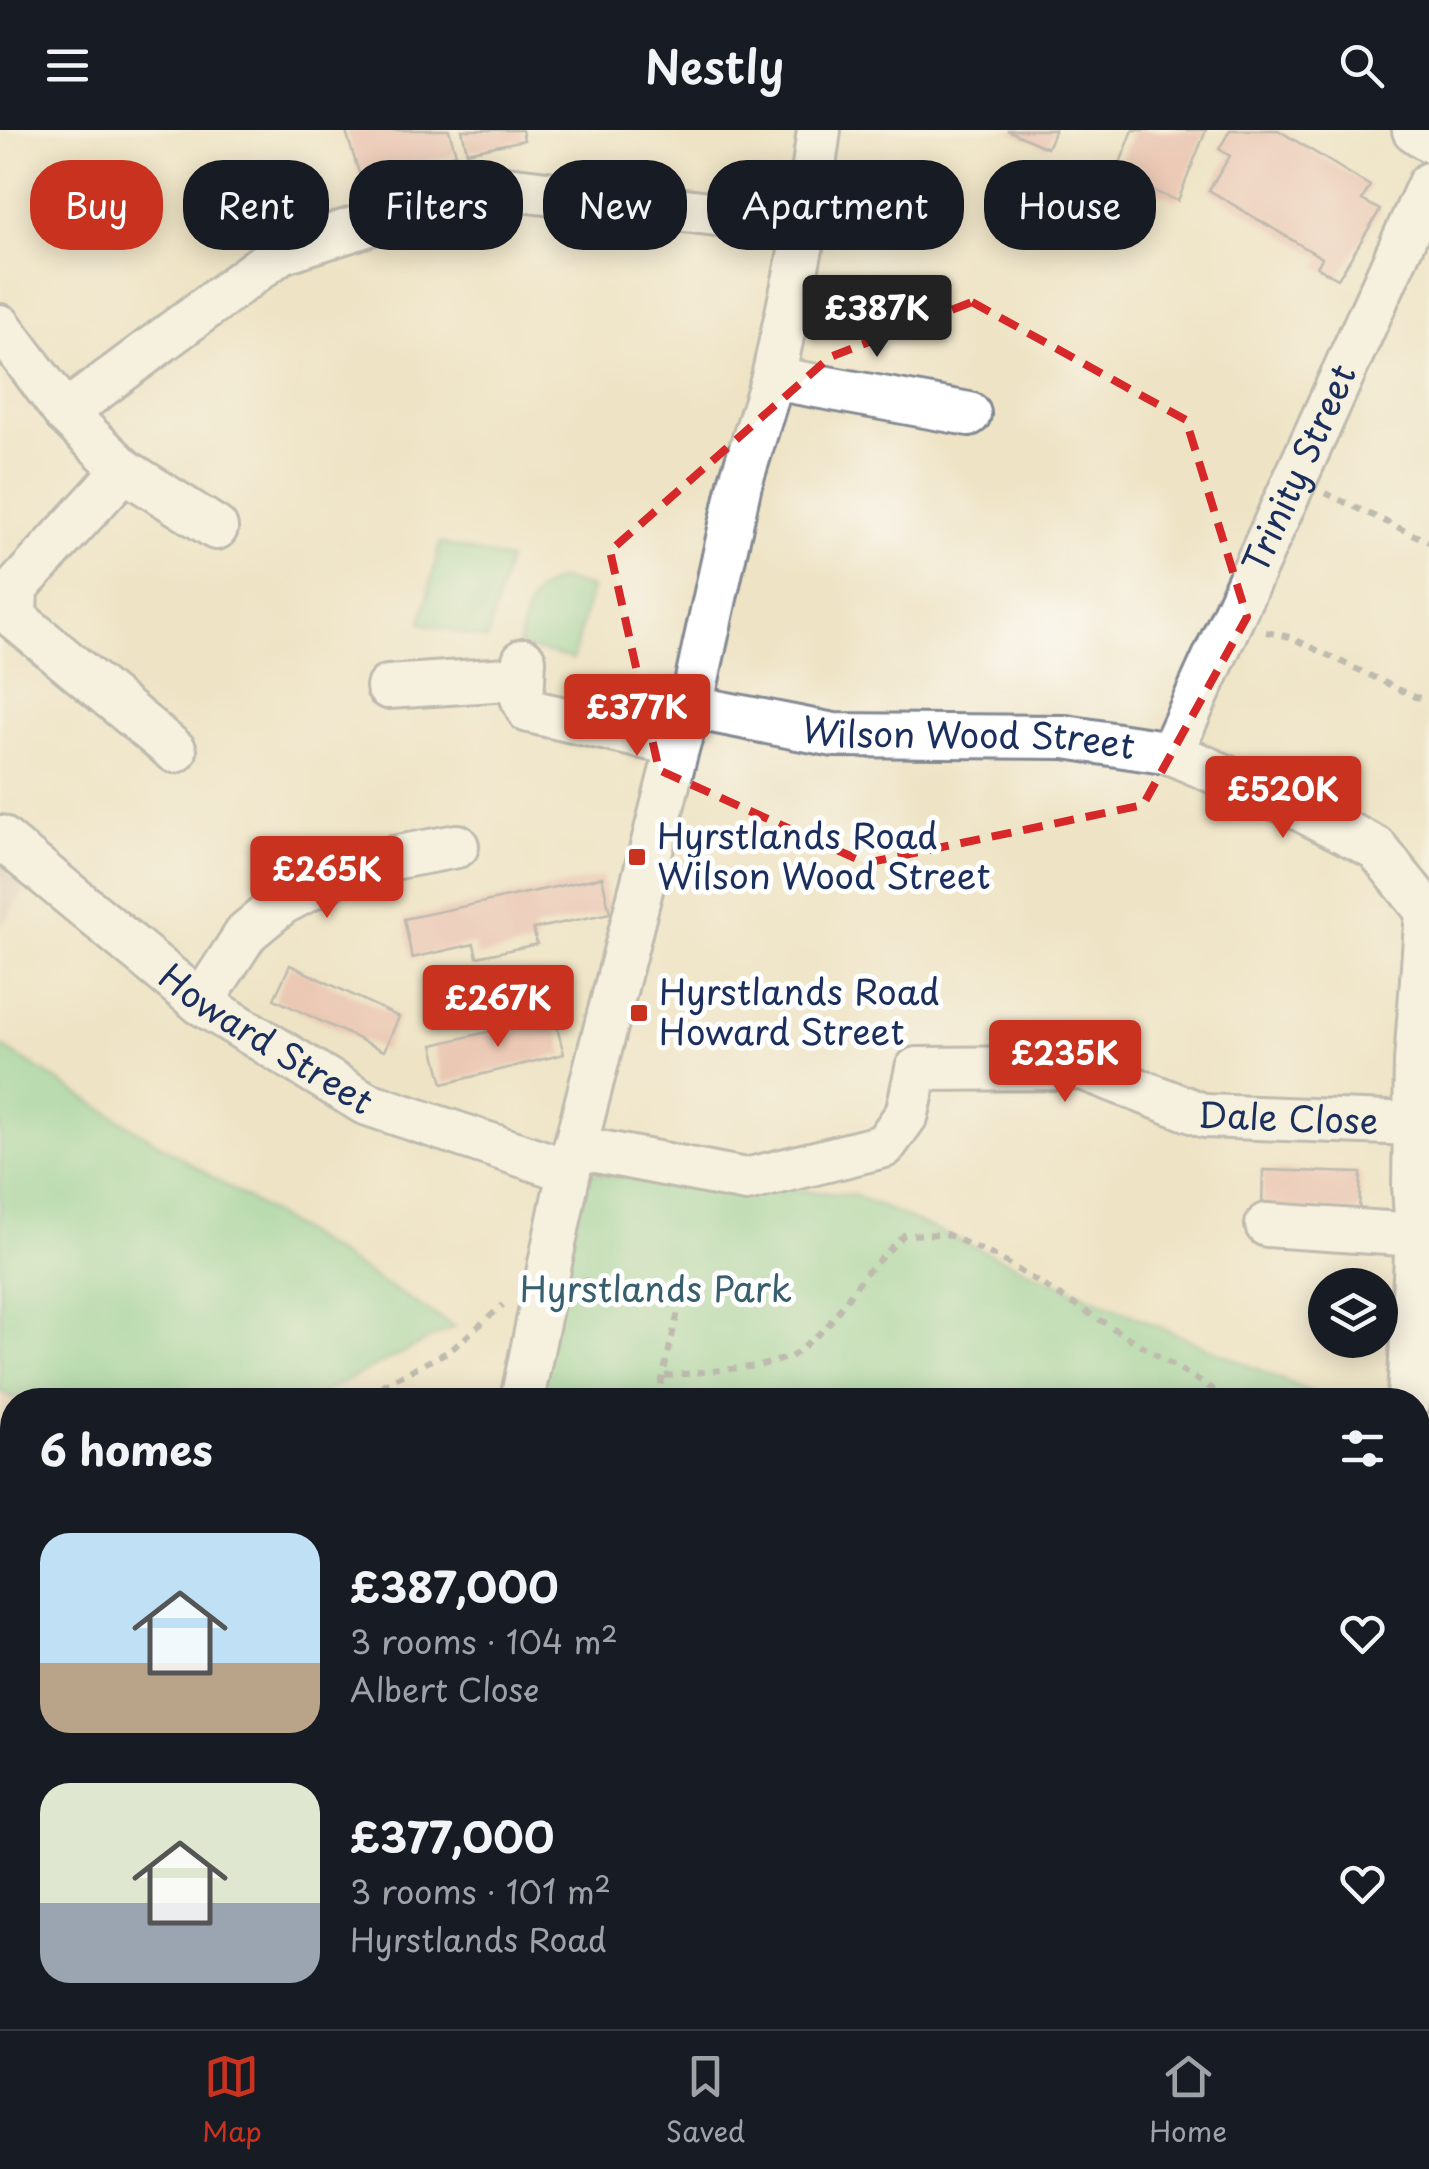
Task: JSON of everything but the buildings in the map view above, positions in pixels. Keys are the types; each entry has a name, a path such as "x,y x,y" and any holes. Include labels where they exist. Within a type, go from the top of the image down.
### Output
{"street":[{"path":"816,160 820,130"},
{"path":"1414,130 1429,140"},
{"name":"Trinity Street","path":"1171,753 1429,184"},
{"path":"65,413 281,252 489,186 707,214"},
{"path":"524,1388 572,1159 684,726 740,484 773,378 801,250"},
{"path":"0,326 65,413 124,470 216,528"},
{"path":"773,378 969,414"},
{"path":"124,470 16,588 15,618 175,751"},
{"name":"Wilson Wood Street","path":"388,687 524,669 522,698 529,711 684,726 834,734 1065,737 1171,753 1292,804 1376,848 1428,911 1423,1063 1415,1124 1422,1188 1409,1388"},
{"name":"Howard Street","path":"0,837 201,1003 365,1103 572,1159 746,1180"},
{"path":"201,1003 247,932 282,903 355,865 457,846"},
{"name":"Dale Close","path":"746,1180 884,1146 906,1114 917,1069 1082,1068 1204,1116 1415,1124"},
{"path":"1268,1225 1417,1235"}],"path":[{"path":"1297,479 1429,542"},
{"path":"1230,626 1290,636 1415,697 1429,699"},
{"path":"665,1376 758,1366 791,1357 826,1328 865,1274 904,1236 946,1234 997,1257 1210,1388"},
{"path":"377,1388 451,1350 548,1266 617,1286 654,1302"},
{"path":"661,1388 679,1308"}],"highlighted area":[{"path":"972,302 1186,420 1247,617 1143,805 866,863 659,770 610,551 830,357"}],"shaded area":[{"path":"0,863 29,882 0,930"}],"green space":[{"path":"440,543 508,560 487,640 421,623"},
{"path":"562,580 591,588 573,659 518,646 534,596 550,583"},
{"path":"0,1045 454,1327 332,1388 0,1388"},
{"name":"Hyrstlands Park","path":"569,1171 854,1195 1301,1388 524,1388"}],"place":[{"name":"Hyrstlands Road Wilson Wood Street","path":"637,857"},
{"name":"Hyrstlands Road Howard Street","path":"639,1013"}]}
